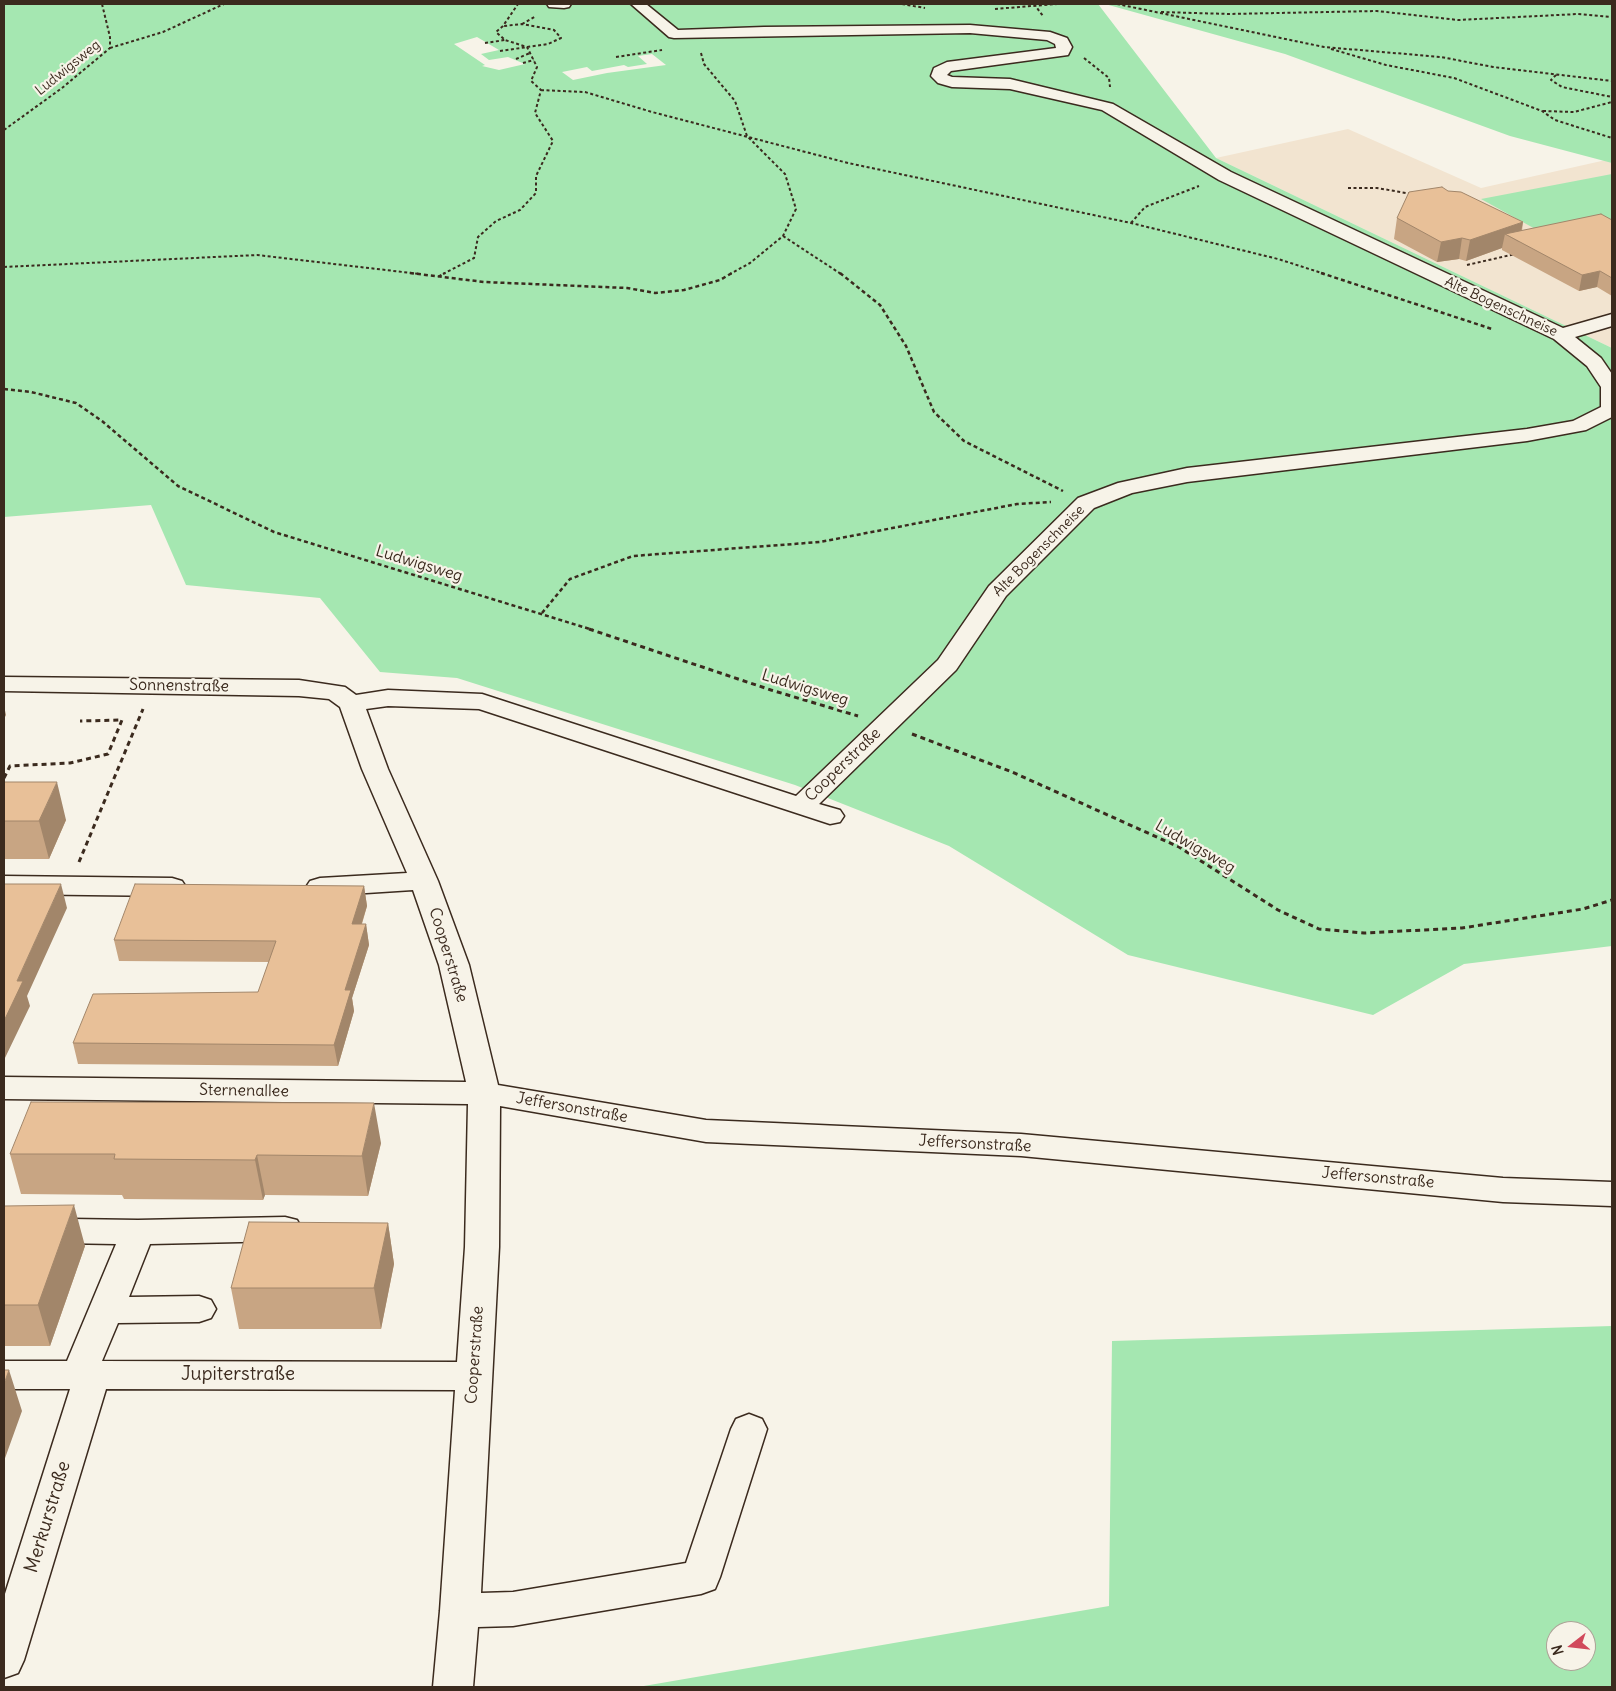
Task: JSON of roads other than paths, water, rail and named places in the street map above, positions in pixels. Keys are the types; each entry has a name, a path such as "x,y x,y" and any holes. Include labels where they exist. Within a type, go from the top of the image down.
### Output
{"street":[{"path":"548,8 564,4"},
{"name":"Alte Bogenschneise","path":"638,4 674,34 764,31 970,30 1020,32 1050,36 1063,44 1063,52 948,67 939,71 939,76 943,80 952,82 1010,84 1107,107 1225,176 1561,335 1594,362 1611,387 1611,410 1579,426 1527,436 1187,475 1126,488 1086,502 997,591 947,665 885,724"},
{"path":"1561,335 1612,320"},
{"name":"Sonnenstraße","path":"4,684 299,688 336,692 351,704"},
{"name":"Cooperstraße","path":"453,1687 460,1611 482,1247 484,1093 454,964 424,881 375,769 351,704 388,698 482,702 830,816"},
{"name":"Cooperstraße","path":"801,806 885,724"},
{"path":"291,887 341,887 424,881"},
{"path":"4,885 201,887"},
{"name":"Sternenallee","path":"4,1088 484,1093"},
{"name":"Jeffersonstraße","path":"484,1093 706,1130 1021,1145 1468,1187 1534,1192 1612,1194"},
{"path":"4,1230 138,1232 315,1228"},
{"name":"Merkurstraße","path":"4,1660 85,1375 106,1310 138,1232"},
{"path":"106,1310 199,1309"},
{"name":"Jupiterstraße","path":"4,1375 473,1376"},
{"path":"460,1611 513,1609 701,1577 749,1429"}]}
